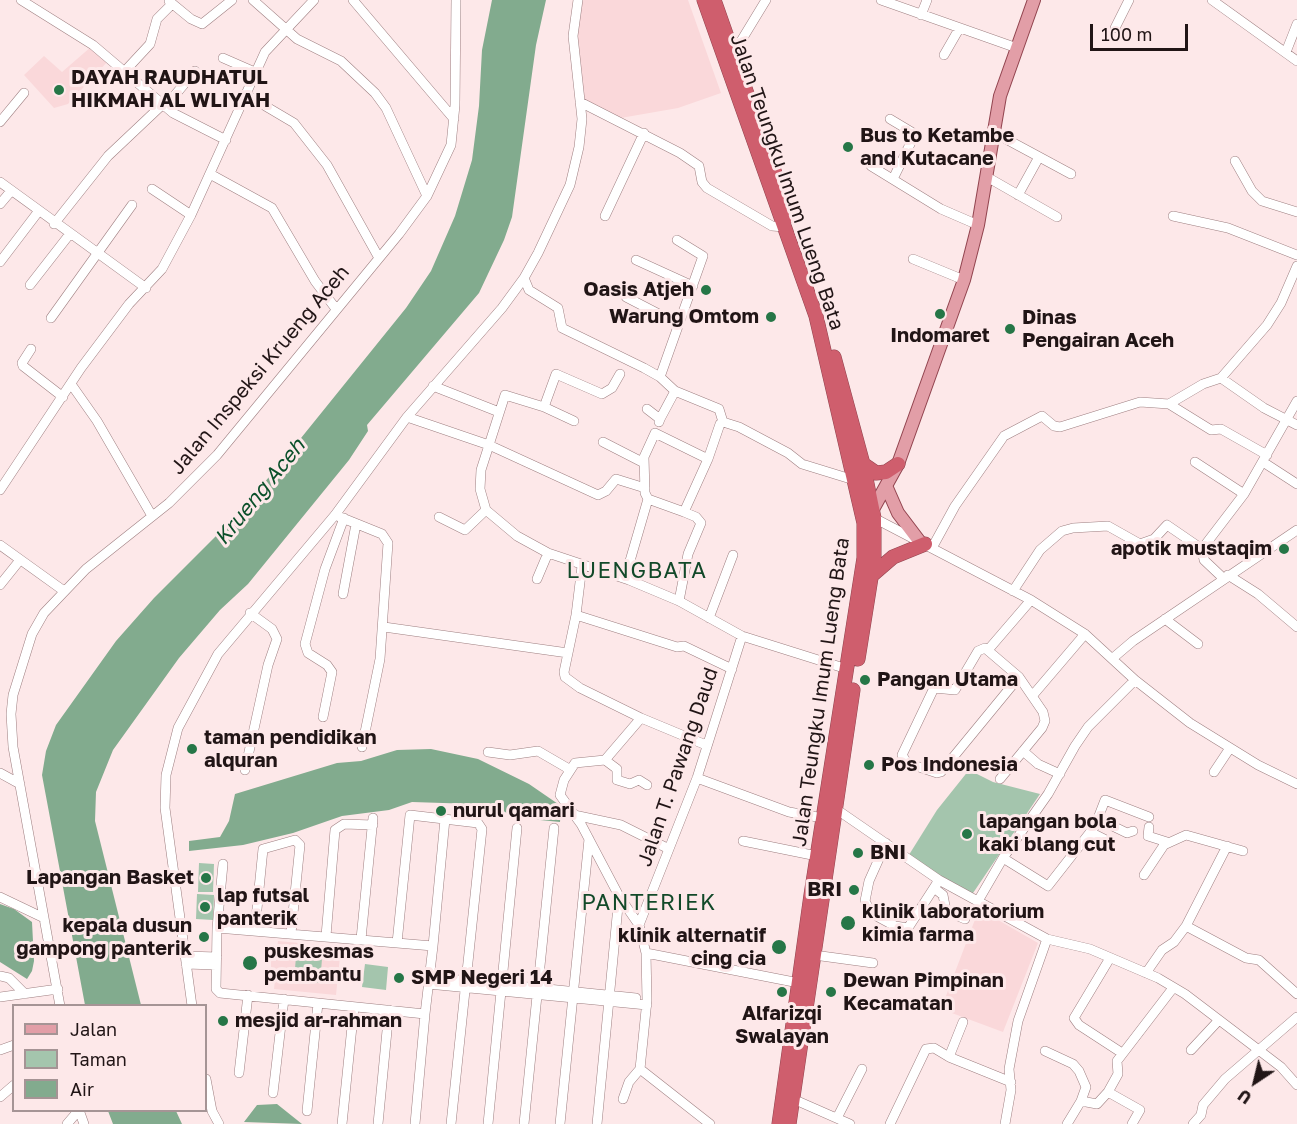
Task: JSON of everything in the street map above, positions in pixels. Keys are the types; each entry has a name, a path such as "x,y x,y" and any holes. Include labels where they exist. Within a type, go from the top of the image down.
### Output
{"highway":[{"name":"Jalan Teungku Imum Lueng Bata","path":"704,0 726,45 822,307 826,340 864,523 864,558 847,669 847,701 836,809 789,1124"},
{"name":"Jalan Teungku Imum Lueng Bata","path":"714,0 784,227 826,340 863,464 873,515 872,576 823,819 778,1124"},
{"path":"863,464 876,473 886,472 898,464"},
{"path":"872,576 893,557 926,545"}],"main road":[{"path":"873,515 898,464 964,280 978,225 1000,96 1034,0"},
{"path":"887,488 898,513 926,545"}],"street":[{"path":"21,0 93,45 164,106 226,140"},
{"path":"124,72 150,44 157,19 170,2 198,24 202,24 231,0"},
{"path":"253,0 308,46 341,62 375,93 386,108 427,196"},
{"path":"0,490 71,384 129,304 162,269 191,215 265,52 314,0"},
{"path":"353,0 454,119"},
{"name":"Jalan Inspeksi Krueng Aceh","path":"60,1004 13,747 13,695 32,634 44,614 86,569 176,496 217,455 427,196 448,152 454,119 456,0"},
{"path":"192,1004 165,808 166,775 178,728 209,667 250,613 339,516 407,417 502,308 524,278 570,185 579,147 580,102 573,36 578,0"},
{"path":"726,45 741,41 766,0"},
{"path":"881,0 1017,48"},
{"path":"921,15 927,0"},
{"path":"1115,28 1129,0"},
{"path":"1212,0 1297,61"},
{"path":"1286,52 1297,24"},
{"path":"944,55 959,29"},
{"path":"222,58 255,72"},
{"path":"54,224 108,156 164,106 195,71"},
{"path":"0,122 24,93"},
{"path":"245,94 266,104 294,123 327,165 379,258"},
{"path":"580,102 644,133 699,166 702,182 706,188 772,226 784,227"},
{"path":"890,119 915,134 893,179"},
{"path":"993,132 1071,174"},
{"path":"605,216 644,133"},
{"path":"1018,195 1039,157"},
{"path":"1235,161 1262,201 1297,212"},
{"path":"871,166 941,209 978,225"},
{"path":"210,174 272,208 315,281 336,309"},
{"path":"987,177 1057,217"},
{"path":"0,182 69,235 146,288"},
{"path":"152,189 191,215"},
{"path":"0,204 11,191"},
{"path":"51,318 132,205"},
{"path":"0,262 4,249 38,212"},
{"path":"1173,216 1228,228 1297,255"},
{"path":"30,285 69,235"},
{"path":"660,377 703,256 677,240"},
{"path":"913,259 964,280"},
{"path":"636,260 693,286"},
{"path":"1169,404 1203,384 1221,378 1267,326 1293,286 1297,266"},
{"path":"524,278 529,290 558,308 562,328 660,377 675,392 719,409 723,422"},
{"path":"626,297 678,324"},
{"path":"31,349 22,366 63,397"},
{"path":"544,407 556,374 602,394 612,387 620,374"},
{"path":"1221,378 1297,425"},
{"path":"71,384 97,421 152,516"},
{"path":"433,386 499,412"},
{"path":"625,578 648,500 645,488 645,452 675,392"},
{"path":"574,421 507,394 481,470 480,489 486,510 517,536 548,553 582,566 625,578 679,601 742,636 847,669"},
{"path":"1202,549 1244,494 1297,400"},
{"path":"926,545 1004,436 1042,416 1054,426 1060,427 1140,402 1169,404 1211,430 1221,429 1265,458 1297,484"},
{"path":"647,409 660,419"},
{"path":"407,417 489,445 598,495 606,491 616,478 645,488"},
{"path":"723,422 739,427 788,453 802,464 854,480"},
{"path":"684,512 708,459 720,424 723,422"},
{"path":"655,433 708,459"},
{"path":"603,441 644,463"},
{"path":"1195,462 1244,494"},
{"path":"648,500 696,517 700,523 688,554 679,601"},
{"path":"439,517 465,530 486,510"},
{"path":"873,515 1031,600 1085,634 1135,680 1190,723 1230,748 1297,784"},
{"path":"339,516 382,534 388,540 384,627 363,747"},
{"path":"323,717 332,672 327,664 308,653 305,644 339,516"},
{"path":"343,594 356,524"},
{"path":"1013,591 1040,550 1062,531 1108,526 1140,544 1154,539 1167,525 1202,549 1204,560 1225,577 1258,594 1297,627"},
{"path":"1113,658 1225,577 1297,530"},
{"path":"0,545 64,591"},
{"path":"537,579 548,553"},
{"path":"709,618 733,555"},
{"path":"0,585 20,560"},
{"path":"582,566 576,615 564,672 568,680 641,718 706,745"},
{"path":"988,650 1031,600"},
{"path":"245,770 268,665 277,639 272,629 250,613"},
{"path":"576,615 677,647 684,646 732,669"},
{"path":"1165,619 1197,644"},
{"path":"384,627 568,653"},
{"path":"1032,695 1085,634"},
{"name":"Jalan T. Pawang Daud","path":"639,924 697,778 742,636"},
{"path":"1000,779 1042,728 1045,721 1043,712 1019,677 988,650 981,648 955,690 934,688 902,754 907,763 937,773 941,772 1019,677"},
{"path":"978,901 1003,858 1088,728 1135,680"},
{"path":"605,760 641,718"},
{"path":"1214,772 1230,748"},
{"path":"488,752 510,755 538,751 569,769"},
{"path":"1023,751 1038,764 1060,774"},
{"path":"623,1099 630,1082 640,1069 647,1002 646,952 639,924 619,896 589,839 560,795 569,769 577,762 605,760 617,770 617,780 630,784 639,780 647,785"},
{"path":"0,773 20,784"},
{"path":"697,778 789,812 823,819"},
{"path":"1003,858 1048,886 1090,832 1107,799 1149,822 1148,836 1167,842 1188,835 1243,851"},
{"path":"836,809 886,843 937,884 978,901 1047,939 1080,946 1146,973 1173,988 1281,1067 1297,1085"},
{"path":"397,943 408,818 413,815 476,822 482,829 451,1124"},
{"path":"574,815 621,825 669,849"},
{"path":"415,1124 445,819"},
{"path":"1098,819 1127,832 1133,831"},
{"path":"326,936 334,834 338,826 344,824 373,821 361,939"},
{"path":"488,1124 517,828"},
{"path":"524,1124 554,828"},
{"path":"1090,832 1108,841"},
{"path":"560,1124 589,839"},
{"path":"255,929 261,853 268,846 295,840 300,845 291,933"},
{"path":"743,841 818,856"},
{"path":"1144,875 1167,842"},
{"path":"886,843 869,881 865,901 871,913 895,926 908,928 937,884"},
{"path":"1146,973 1162,950 1174,942 1186,926 1227,846"},
{"path":"223,864 217,928 218,992 425,1014"},
{"path":"937,884 944,897 946,911 965,919"},
{"path":"597,1124 619,896"},
{"path":"0,897 44,918"},
{"path":"1186,926 1246,958 1259,960 1297,994"},
{"path":"217,928 255,929 433,946"},
{"path":"1005,1124 1011,1082 1010,1069 1018,1021 1047,939"},
{"path":"646,952 799,983"},
{"path":"814,955 873,963"},
{"path":"1110,958 1074,1018 1079,1025 1122,1053"},
{"path":"186,960 216,961"},
{"path":"0,976 9,978 25,994"},
{"path":"429,981 647,1002"},
{"path":"1081,1101 1097,1104 1108,1092 1118,1074 1117,1061 1122,1053 1173,988"},
{"path":"0,997 58,989"},
{"path":"240,1073 248,995"},
{"path":"273,1093 284,999"},
{"path":"307,1111 318,1004"},
{"path":"342,1124 354,1006"},
{"path":"378,1124 389,1010"},
{"path":"1193,1124 1201,1115 1203,1105 1225,1079 1297,1017"},
{"path":"1191,1050 1219,1020"},
{"path":"949,1057 963,1022"},
{"path":"890,1124 926,1049 934,1048 949,1057 1011,1082"},
{"path":"1045,1051 1073,1064 1086,1087 1081,1101 1067,1124"},
{"path":"640,1069 710,1124"},
{"path":"837,1118 862,1069"},
{"path":"207,1084 212,1111 219,1124"},
{"path":"0,1097 12,1086"},
{"path":"1108,1092 1140,1110 1132,1124"},
{"path":"793,1099 850,1124"},
{"path":"66,1124 77,1112"}],"shaded area":[{"path":"575,0 688,0 721,93 678,108 609,120 577,104 571,65 571,18"},
{"name":"DAYAH RAUDHATUL HIKMAH AL WLIYAH","path":"92,46 109,60 68,104 54,108 24,75 44,56 62,72"},
{"path":"979,909 1038,943 1003,1032 941,1009"},
{"path":"278,941 341,947 336,995 274,989 276,970 271,969 271,961 276,961"}],"green space":[{"name":"lapangan bola kaki blang cut","path":"969,770 993,782 1040,794 971,896 907,858 937,810"},
{"name":"Lapangan Basket","path":"199,863 214,864 213,892 198,892"},
{"name":"lap futsal panterik","path":"197,894 214,895 213,920 196,919"},
{"path":"296,957 322,959 320,983 294,980"},
{"path":"365,964 388,967 386,990 362,987"}],"water":[{"name":"Krueng Aceh","path":"492,0 546,0 536,45 512,217 504,240 479,293 367,425 368,431 349,460 248,584 220,610 179,658 113,750 96,792 95,821 141,1004 85,1004 42,775 46,751 56,725 116,641 154,598 229,523 276,469 406,308 431,271 455,216 472,160 479,106 482,50"},
{"path":"431,749 478,759 529,784 561,806 560,822 530,819 474,804 412,802 389,810 342,816 293,833 243,845 189,851 189,841 220,837 229,821 235,794 337,763 361,761 397,750"},
{"path":"0,904 14,909 32,922 34,961 27,979 0,962"},
{"path":"277,1104 302,1124 244,1122 257,1105"},
{"path":"108,1112 176,1112 182,1124 113,1124"}],"place":[{"name":"DAYAH RAUDHATUL HIKMAH AL WLIYAH","path":"59,90"},
{"name":"Bus to Ketambe and Kutacane","path":"848,147"},
{"name":"Oasis Atjeh","path":"706,290"},
{"name":"Indomaret","path":"940,314"},
{"name":"Warung Omtom","path":"771,317"},
{"name":"Dinas Pengairan Aceh","path":"1010,329"},
{"name":"apotik mustaqim","path":"1284,549"},
{"name":"Pangan Utama","path":"865,680"},
{"name":"taman pendidikan alquran","path":"192,749"},
{"name":"Pos Indonesia","path":"869,765"},
{"name":"nurul qamari","path":"441,811"},
{"name":"lapangan bola kaki blang cut","path":"967,834"},
{"name":"BNI","path":"858,853"},
{"name":"Lapangan Basket","path":"206,878"},
{"name":"BRI","path":"854,890"},
{"name":"lap futsal panterik","path":"205,907"},
{"name":"klinik laboratorium kimia farma","path":"848,923"},
{"name":"kepala dusun gampong panterik","path":"204,937"},
{"name":"klinik alternatif cing cia","path":"779,947"},
{"name":"puskesmas pembantu","path":"250,963"},
{"name":"SMP Negeri 14","path":"399,978"},
{"name":"Alfarizqi Swalayan","path":"782,992"},
{"name":"Dewan Pimpinan Kecamatan","path":"831,992"},
{"name":"mesjid ar-rahman","path":"223,1021"}],"district":[{"name":"LUENGBATA","path":"637,571"},
{"name":"PANTERIEK","path":"649,903"}]}
